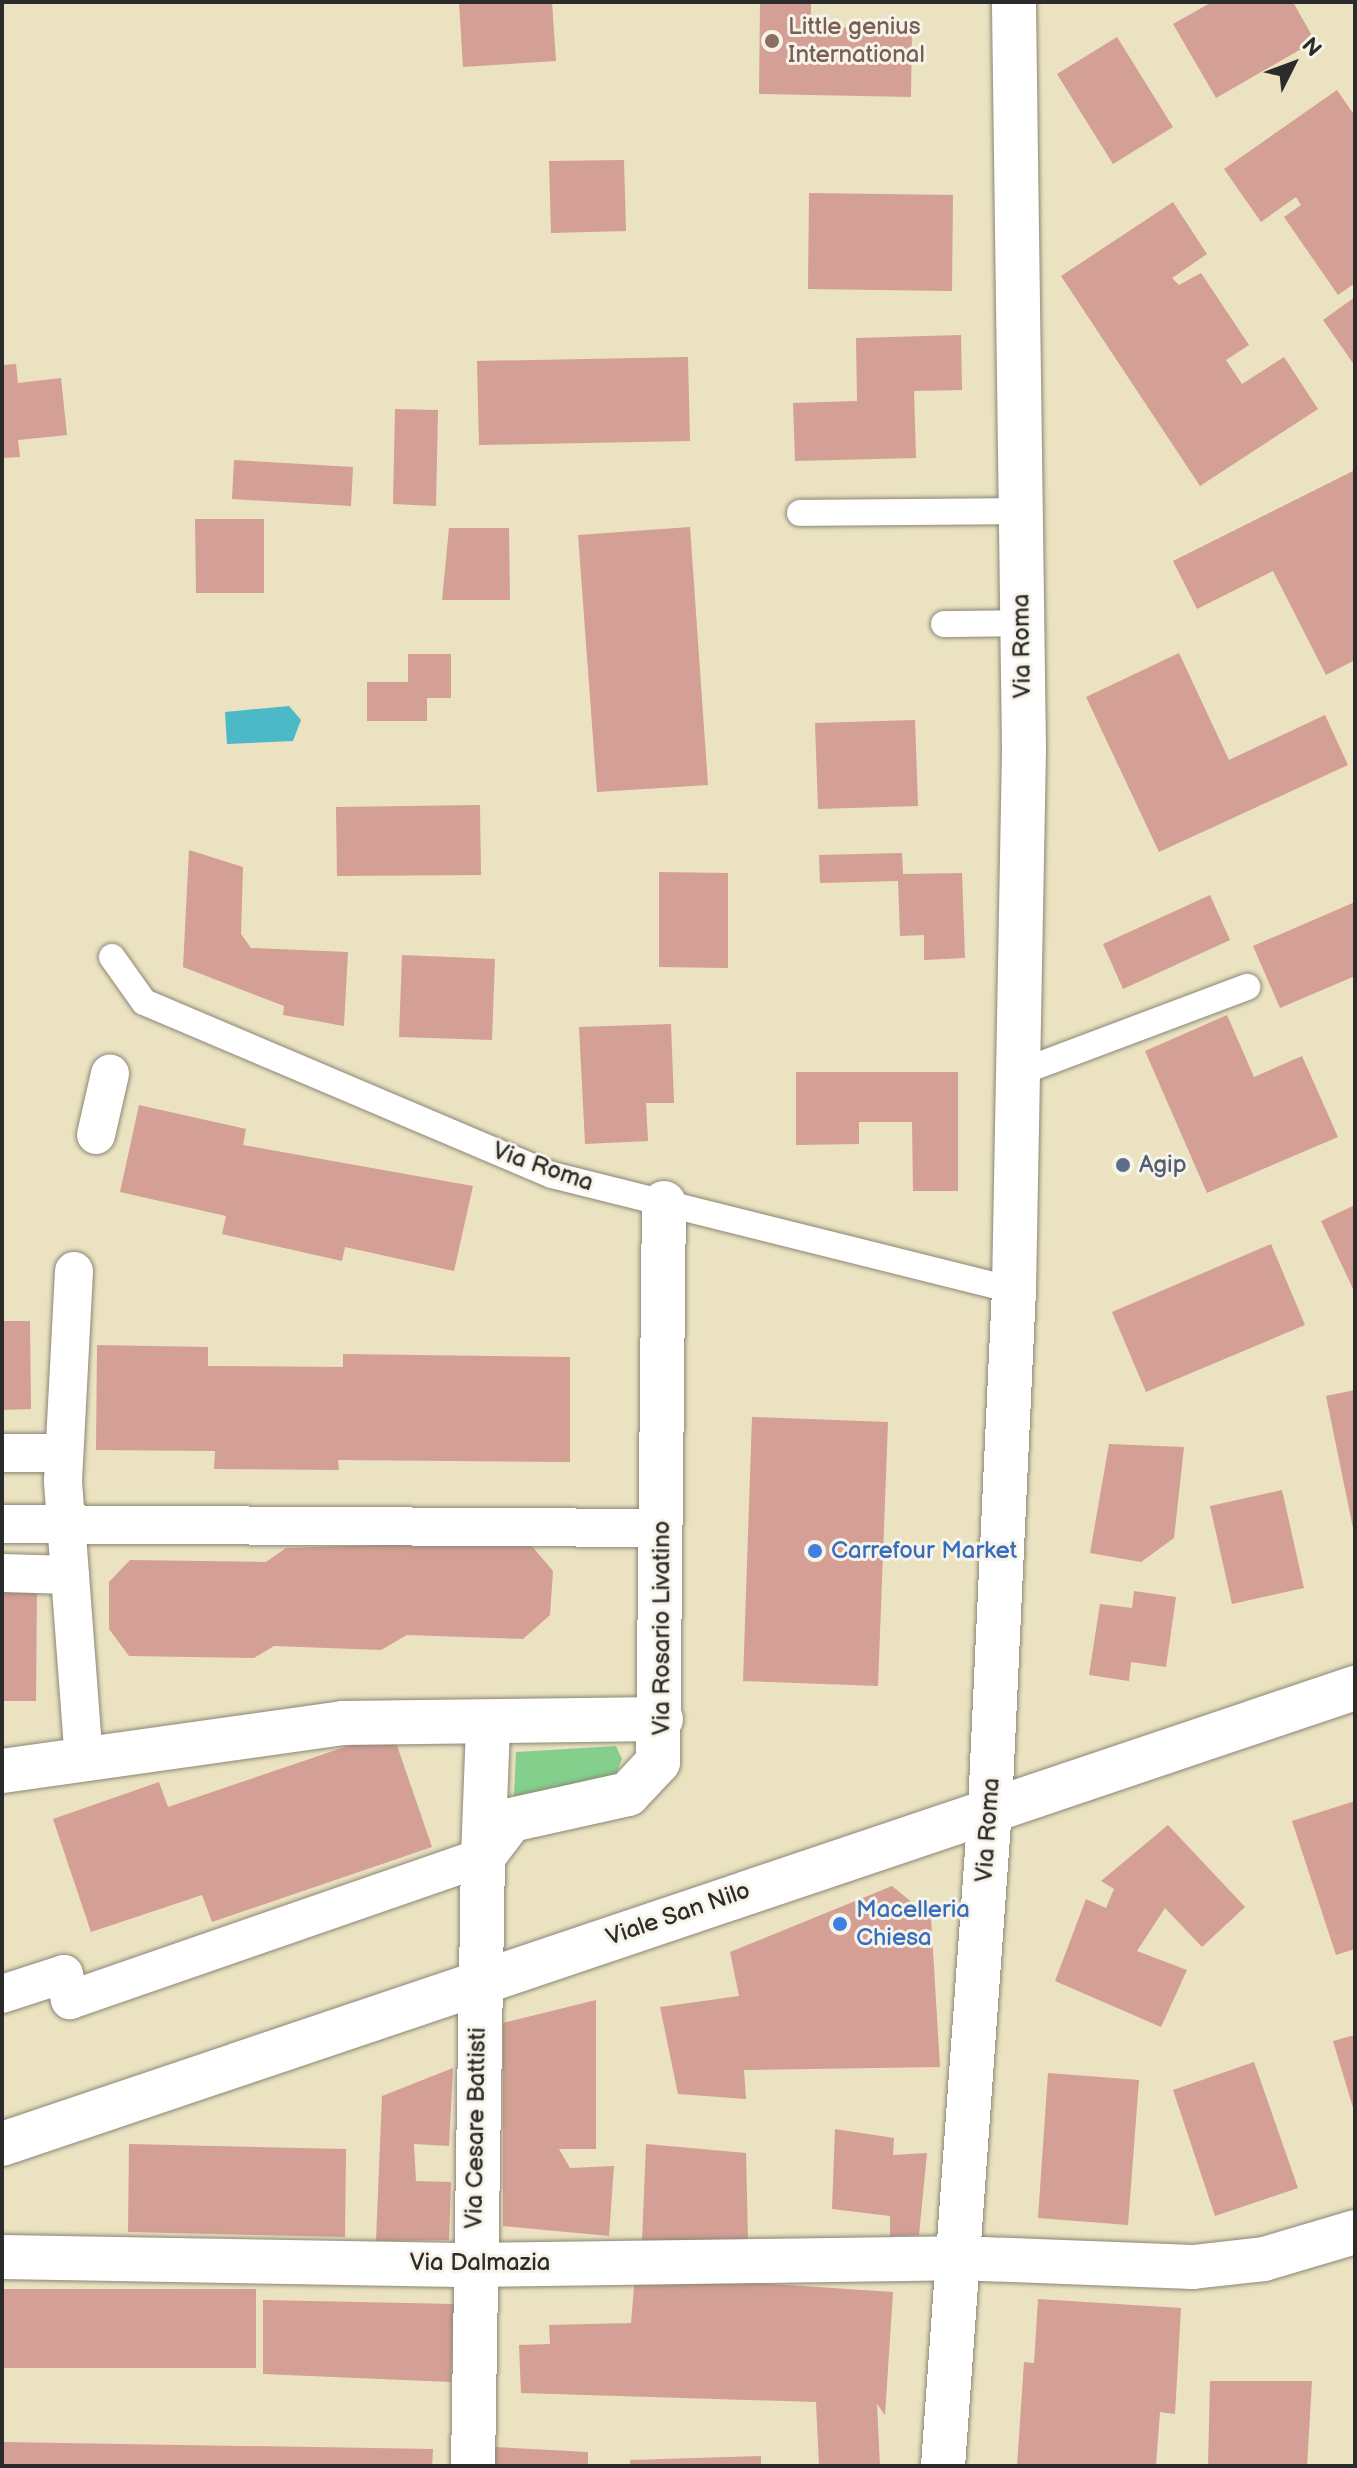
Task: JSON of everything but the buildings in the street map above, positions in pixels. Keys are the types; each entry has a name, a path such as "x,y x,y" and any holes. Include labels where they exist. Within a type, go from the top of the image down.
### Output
{"street":[{"name":"Via Roma","path":"943,2466 990,1808 1014,1290 1022,623 1014,2"},
{"path":"96,1135 110,1074"},
{"name":"Via Rosario Livatino","path":"483,1857 511,1820 628,1794 658,1762 661,1719 664,1203"},
{"path":"74,1271 64,1453 65,1526 84,1760"},
{"path":"2,1453 64,1453"},
{"path":"2,1524 662,1528"},
{"path":"2,1573 70,1575"},
{"name":"Viale San Nilo","path":"2,2144 990,1808 1355,1688"},
{"path":"2,1771 343,1723 488,1724 661,1719"},
{"path":"477,1982 488,1724"},
{"path":"2,1994 64,1974 70,2000 483,1857"},
{"name":"Via Cesare Battisti","path":"473,2466 477,1982"},
{"name":"Via Dalmazia","path":"2,2257 474,2265 958,2258 1212,2267 1355,2232"}],"lane":[{"path":"800,513 1020,511"},
{"path":"944,624 1022,623"},
{"name":"Via Roma","path":"112,957 144,1002 552,1175 1014,1290"},
{"path":"1018,1073 1247,987"}],"green space":[{"path":"616,1746 622,1759 615,1777 514,1796 516,1752"}],"water":[{"path":"289,706 301,720 293,741 227,744 225,712"}],"place":[{"name":"Little genius International","path":"772,41"},
{"name":"Agip","path":"1123,1165"},
{"name":"Carrefour Market","path":"815,1551"},
{"name":"Macelleria Chiesa","path":"840,1924"}]}
